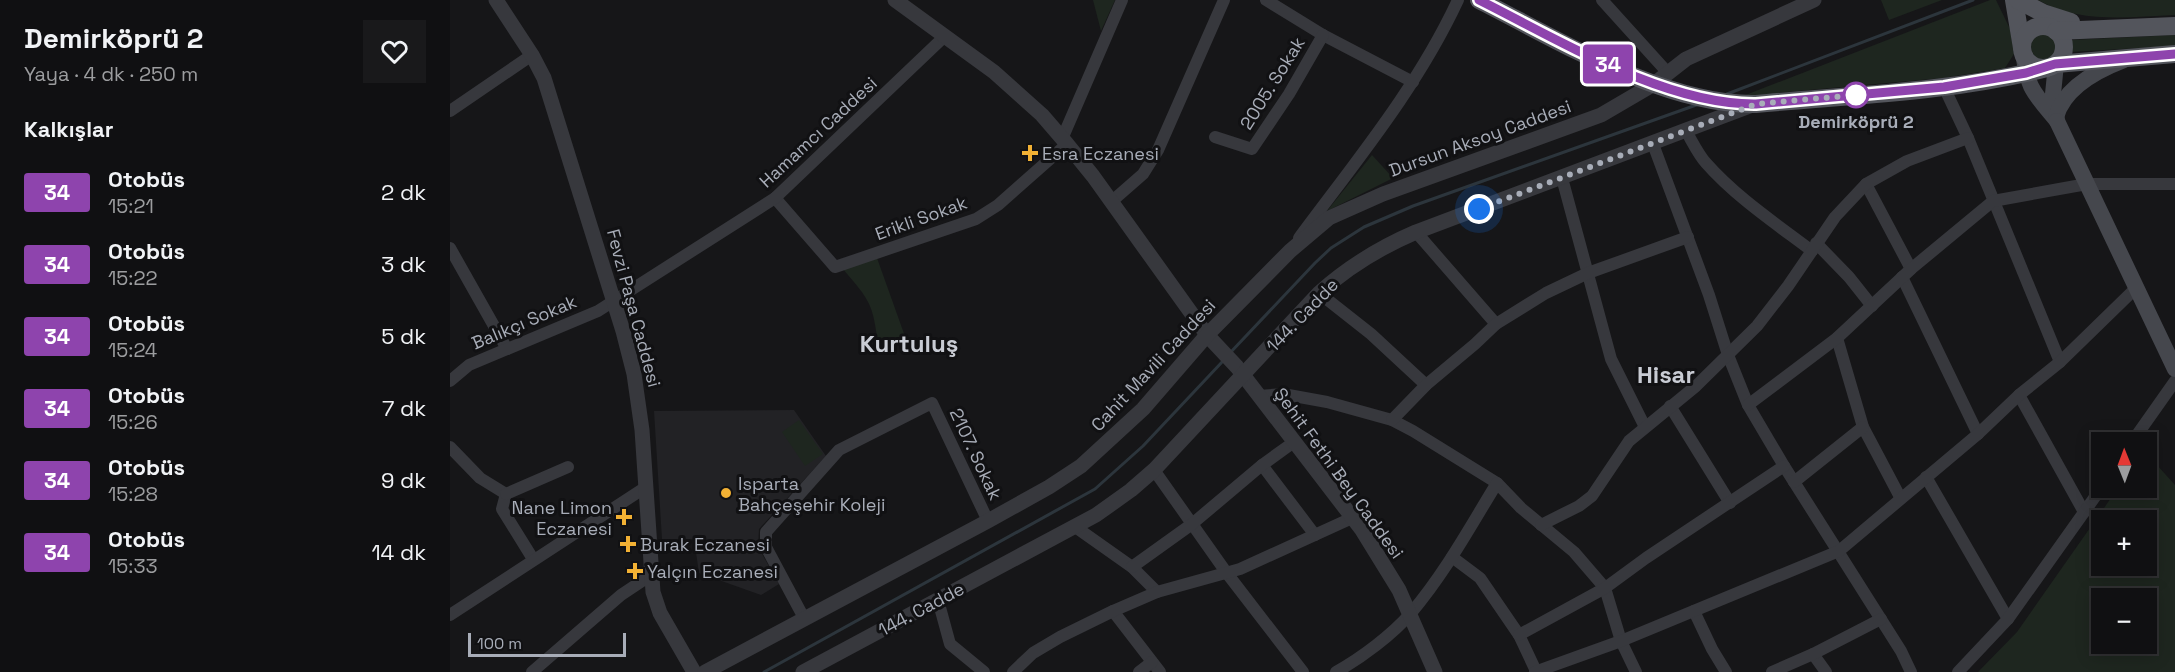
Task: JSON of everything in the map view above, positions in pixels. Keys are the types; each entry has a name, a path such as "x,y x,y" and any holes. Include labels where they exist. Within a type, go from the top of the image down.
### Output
{"main road":[{"path":"1479,0 1597,59 1729,103 1756,104"},
{"path":"2016,0 2066,21 2111,29"},
{"path":"2016,0 2052,29 2063,42 2062,56 2051,66 2034,66 2028,62 2023,50 2025,37 2036,28 2052,29 2111,29 2175,26"},
{"path":"2016,0 2030,88 2056,119 2175,369"},
{"path":"2056,119 2063,101 2083,82 2109,67 2140,56"},
{"name":"144. Cadde","path":"1756,104 1944,87 2026,73 2051,66 2140,56 2173,59"},
{"path":"2051,66 2056,119"}],"street":[{"name":"Fevzi Paşa Caddesi","path":"496,0 532,55 552,98 614,301 629,352 639,403 653,592 660,613 694,672"},
{"name":"Şehit Fethi Bey Caddesi","path":"895,0 1017,91 1065,141 1211,339 1240,371 1382,561 1410,614 1435,672"},
{"path":"1065,141 1122,0"},
{"path":"1111,202 1143,174 1158,150 1224,0"},
{"path":"1266,0 1323,35 1413,81"},
{"name":"Cahit Mavili Caddesi","path":"705,672 988,521 1081,466 1143,409 1211,339 1290,251 1366,150 1413,81 1437,42 1458,0"},
{"path":"1602,0 1664,82"},
{"name":"Dursun Aksoy Caddesi","path":"1290,251 1329,218 1358,204 1584,122 1664,82 1695,55 1814,0"},
{"name":"2005. Sokak","path":"1215,137 1252,149 1289,94 1323,35"},
{"name":"Hamamcı Caddesi","path":"614,301 775,198 945,36"},
{"path":"450,111 532,55"},
{"path":"1944,87 1968,138 2060,362"},
{"name":"144. Cadde","path":"803,672 1074,526 1114,502 1154,470 1240,371 1319,293 1364,259 1396,240 1416,232 1756,104"},
{"path":"1686,131 1704,161 1724,181 1761,212 1814,247 1849,277 1872,306"},
{"path":"1541,525 1579,506 1592,496 1629,441 1696,386 1757,326 1788,286 1835,217 1866,184 1907,161 1968,138"},
{"name":"Erikli Sokak","path":"775,198 835,267 981,216 998,205 1065,141"},
{"path":"1653,144 1748,405 1911,672"},
{"path":"1562,178 1611,358 1645,427"},
{"path":"1866,184 1978,434"},
{"path":"1748,405 1837,338 1907,273 1993,201 2087,184 2175,184"},
{"path":"1416,232 1496,324"},
{"path":"1392,420 1426,385 1476,344 1496,324 1546,293 1588,273 1688,237"},
{"path":"451,254 507,349"},
{"path":"1452,557 1480,578 1519,635 1536,672 1620,641 1839,551 2060,362 2136,288"},
{"path":"1319,293 1371,334 1426,385"},
{"name":"Balıkçı Sokak","path":"450,381 469,365 585,317 614,301"},
{"path":"1837,338 1863,427 1900,497"},
{"path":"2139,432 2175,381"},
{"path":"1259,396 1283,394 1328,402 1392,420 1497,483 1541,525 1574,552 1605,588 1620,641 1636,672"},
{"path":"2019,395 2084,512"},
{"name":"2107. Sokak","path":"804,618 766,547 768,529 839,450 932,403 988,521"},
{"path":"1670,406 1730,503"},
{"path":"1794,482 1863,427"},
{"path":"1132,567 1192,524 1262,465 1294,442"},
{"path":"450,447 480,478 506,494"},
{"path":"1262,465 1315,535"},
{"path":"1519,635 1605,588 1784,466"},
{"path":"506,494 568,467"},
{"path":"1154,470 1226,572 1303,672"},
{"path":"1926,477 2008,619"},
{"path":"1336,672 1360,658 1410,614 1452,557 1497,483"},
{"path":"450,615 646,487"},
{"path":"506,494 502,509 533,560"},
{"path":"1958,672 2008,619 2094,498"},
{"path":"1013,672 1033,654 1060,637 1113,611 1157,592 1240,569 1352,518"},
{"path":"1074,526 1132,567 1157,592"},
{"path":"536,671 621,596 651,575"},
{"path":"938,600 950,644 984,672"},
{"path":"1113,611 1156,667 1139,672"},
{"path":"1694,611 1712,650 1726,672"},
{"path":"1772,672 1881,620"},
{"path":"1813,654 1826,672"}],"shaded area":[{"path":"1093,0 1115,0 1101,31"},
{"path":"1881,0 1942,0 1889,20"},
{"path":"1990,0 1996,0 2010,29 2014,54 2005,68 1943,78 1743,96"},
{"path":"2038,0 2175,0 2175,15 2087,16 2054,8"},
{"path":"2044,34 2053,38 2057,47 2053,56 2044,60 2035,56 2031,47 2035,38"},
{"path":"2175,35 2175,46 2070,52 2071,40"},
{"path":"1372,155 1393,178 1327,211"},
{"path":"877,258 907,342 878,345 869,303 843,269"},
{"name":"Isparta Bahçeşehir Koleji","path":"794,410 826,456 759,529 758,547 779,584 761,595 699,573 694,539 662,539 654,411"},
{"path":"799,420 823,454 805,466 782,432"},
{"path":"2157,465 2175,485 2175,672 1978,672 2017,632 2091,526 2091,576 2157,576 2157,510 2103,510 2111,498 2157,498"}],"waterway":[{"path":"1727,94 1973,0"},
{"path":"1229,354 1315,263 1331,248 1364,227 1413,206 1699,104"},
{"path":"764,672 1095,489 1143,446 1223,361"}],"bus line":[{"name":"34","path":"1479,0 1646,81 1700,98 1729,103 1756,104 1944,87 2026,73 2055,64 2175,54"}],"place":[{"name":"Demirköprü 2","path":"1856,95"},
{"name":"Esra Eczanesi","path":"1030,153"},
{"name":"Isparta Bahçeşehir Koleji","path":"726,493"},
{"name":"Nane Limon Eczanesi","path":"624,517"},
{"name":"Burak Eczanesi","path":"628,544"},
{"name":"Yalçın Eczanesi","path":"635,571"}],"district":[{"name":"Kurtuluş","path":"909,343"},
{"name":"Hisar","path":"1666,374"}],"route":[{"path":"1479,209 1756,104 1856,95"}]}
